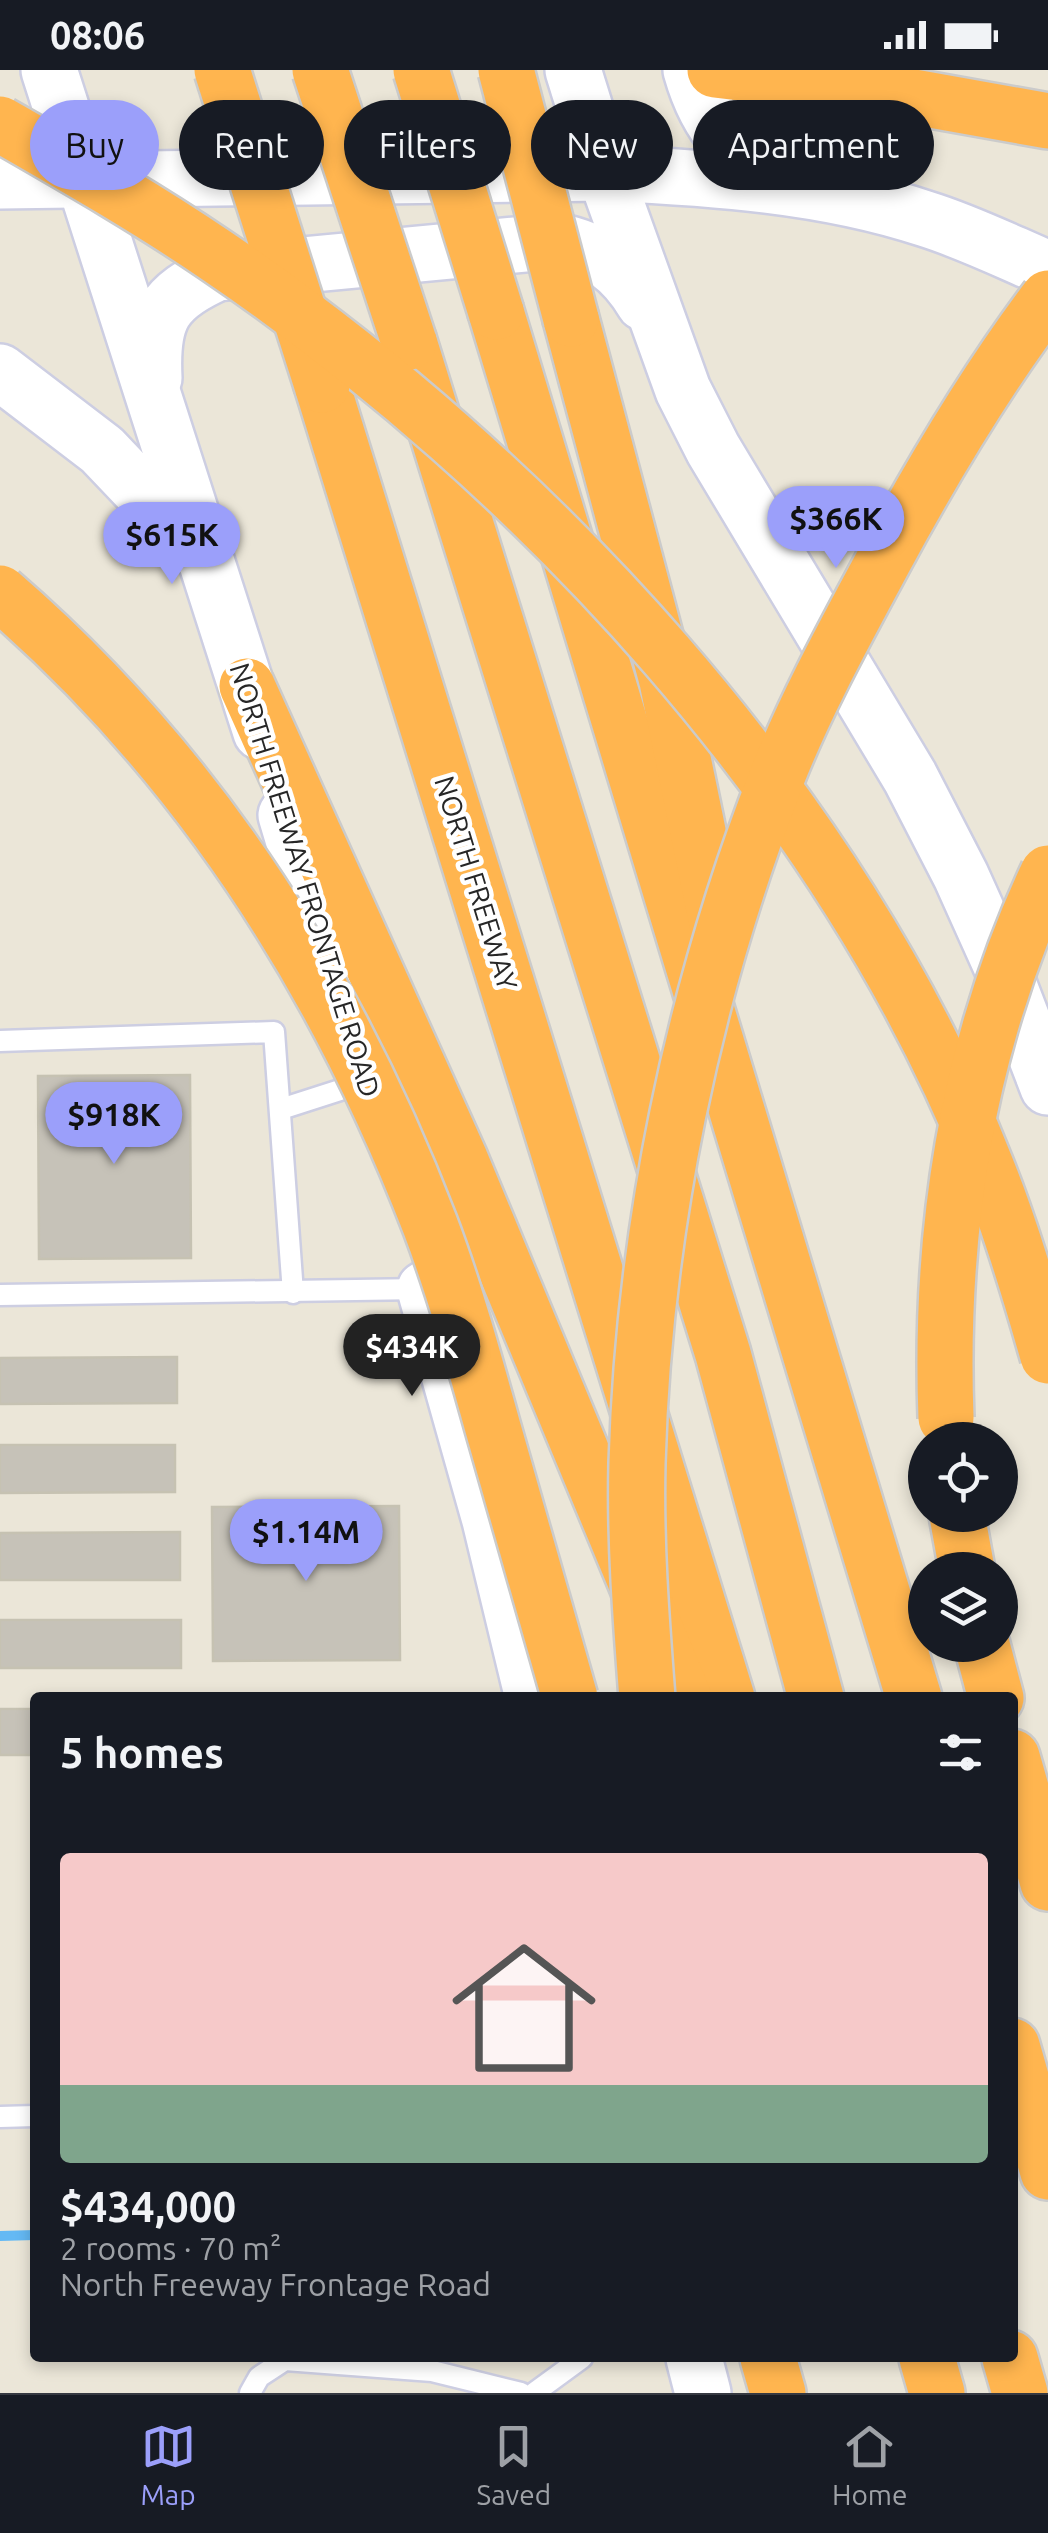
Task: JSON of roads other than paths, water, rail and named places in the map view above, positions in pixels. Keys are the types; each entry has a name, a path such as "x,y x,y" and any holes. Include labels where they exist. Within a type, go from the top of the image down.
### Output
{"highway":[{"path":"212,70 226,100"},
{"name":"NORTH FREEWAY","path":"222,70 232,100"},
{"path":"320,70 409,342 722,1354 814,1692"},
{"path":"421,70 912,1692"},
{"path":"506,70 667,681 792,1288"},
{"path":"715,70 852,86 1048,121"},
{"path":"0,124 157,216 348,352 498,482 586,568 680,669 750,755 810,838 897,980 986,1163 1022,1265 1048,1356"},
{"name":"NORTH FREEWAY","path":"260,190 725,1692"},
{"path":"647,1692 637,1464 652,1284 679,1114 728,922 778,775 840,641 942,456 1048,298"},
{"path":"0,593 55,640 136,726 213,822 296,943 388,1124 431,1228 477,1372 568,1692"},
{"path":"247,686 460,1159 682,1692"},
{"path":"947,1422 945,1283 962,1149 994,1012 1026,920 1048,873"},
{"path":"986,1662 994,1692"},
{"path":"1018,1778 1048,1883"},
{"path":"1018,2067 1048,2172"},
{"path":"772,2362 780,2393"},
{"path":"928,2362 938,2393"},
{"path":"1011,2362 1020,2393"}],"main road":[{"name":"NORTH FREEWAY FRONTAGE ROAD","path":"50,70 59,100"},
{"path":"573,70 582,100"},
{"path":"691,70 701,106 726,142 754,165 808,192"},
{"path":"159,180 531,175"},
{"path":"673,176 866,202 928,219 1048,269"},
{"path":"0,181 30,181"},
{"name":"NORTH FREEWAY FRONTAGE ROAD","path":"87,190 247,686 366,1082 490,1520 532,1692"},
{"path":"611,190 683,390 713,449 919,794 1001,965 1048,1087"},
{"path":"155,400 152,350 166,306 183,288 217,272 557,242 600,254 618,270 641,297 662,336"},
{"path":"0,372 102,450 208,562"},
{"path":"695,2362 703,2393"}],"lane":[{"path":"0,1041 274,1032 293,1293"},
{"path":"281,1108 366,1082"},
{"path":"0,1295 425,1289"},
{"path":"0,2117 30,2116"},
{"path":"250,2393 258,2377 282,2362"},
{"path":"314,2362 432,2370 489,2388 521,2393"},
{"path":"534,2393 577,2362"}],"waterway":[{"path":"0,2236 30,2235"}]}
